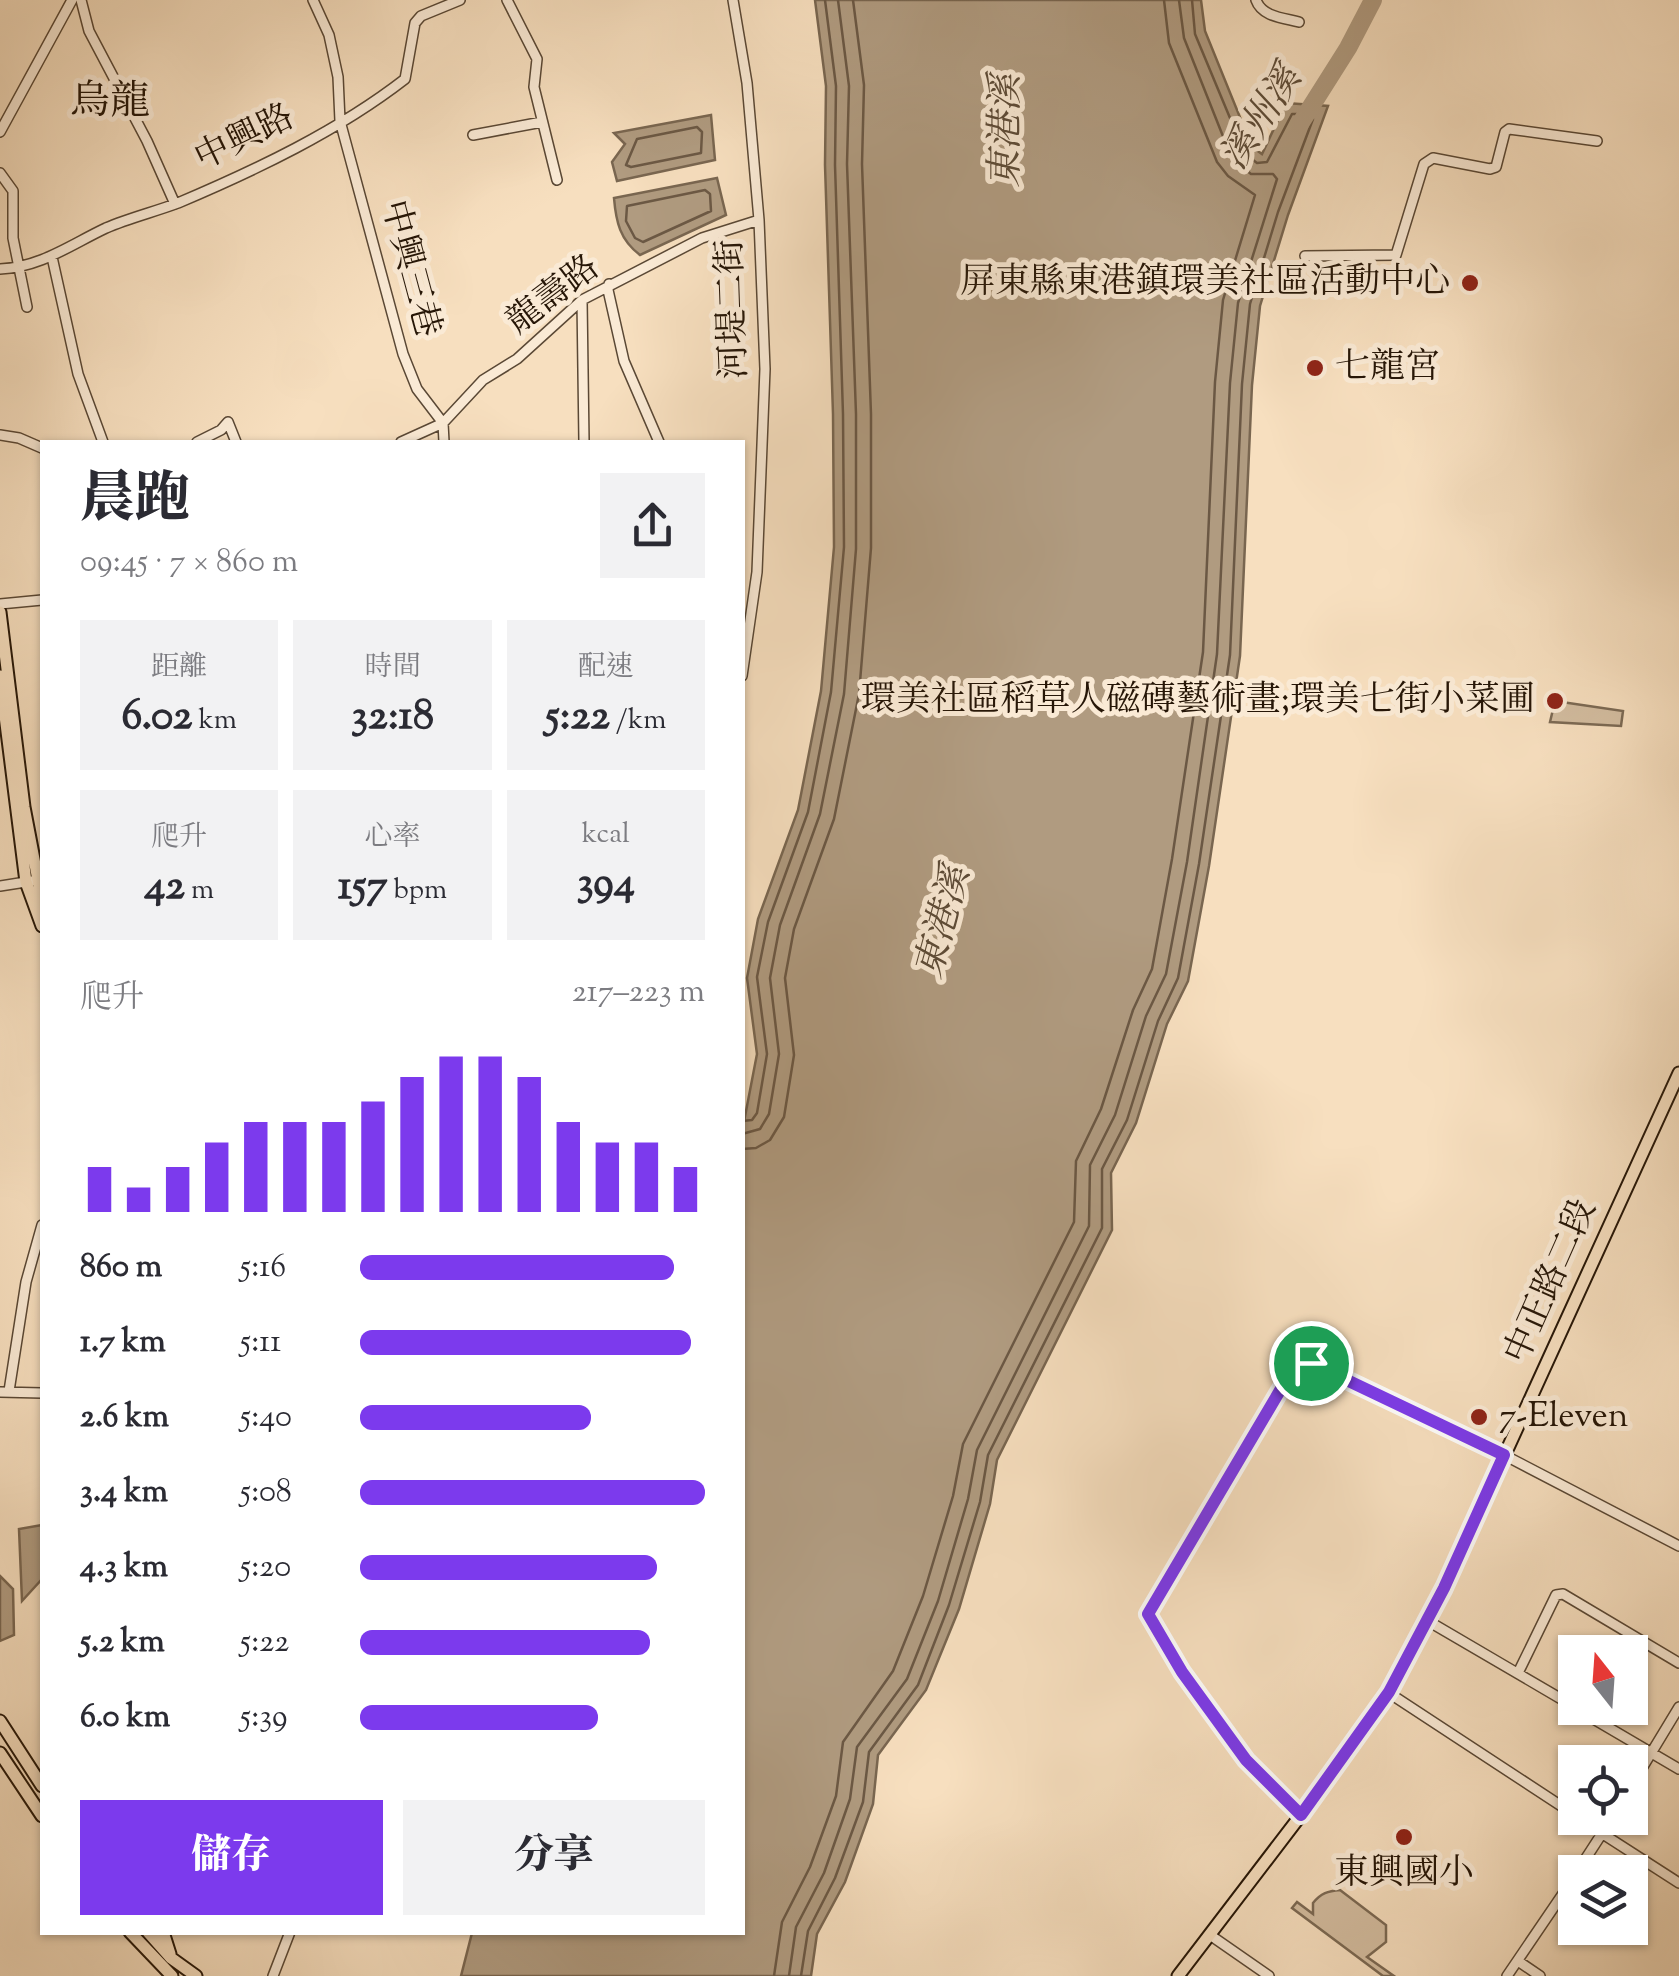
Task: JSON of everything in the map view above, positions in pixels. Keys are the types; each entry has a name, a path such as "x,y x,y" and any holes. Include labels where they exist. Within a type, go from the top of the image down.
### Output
{"main road":[{"path":"0,608 31,881"},
{"path":"0,676 31,881 40,906"},
{"name":"中正路二段","path":"1178,1976 1389,1692 1428,1620 1679,1073"},
{"path":"0,1721 40,1782"},
{"path":"0,1753 40,1813"},
{"path":"133,1935 172,1976"},
{"path":"151,1935 171,1958 196,1976"},
{"path":"164,1935 171,1958"}],"street":[{"path":"0,132 72,0"},
{"path":"81,0 88,31 129,105 175,204"},
{"name":"中興三巷","path":"314,0 329,35 338,78 340,121 410,378 443,423"},
{"name":"中興路","path":"0,269 18,268 52,257 107,228 175,204 250,170 379,100 406,78 415,24 421,16 460,0"},
{"path":"507,0 537,59 534,86 557,180"},
{"name":"河堤二街","path":"733,0 747,82 765,369 757,572 745,655"},
{"path":"1256,0 1258,8 1271,15 1300,22"},
{"path":"473,135 542,122"},
{"path":"1304,256 1396,256 1424,164 1433,158 1496,167 1509,129 1597,141"},
{"path":"0,174 12,191 10,213 27,307"},
{"name":"龍壽路","path":"405,440 443,423 483,380 517,359 582,300 702,238 758,220"},
{"path":"52,257 78,374 102,440"},
{"path":"610,284 608,290 624,361 658,440"},
{"path":"582,300 584,440"},
{"path":"201,440 228,422 235,440"},
{"path":"443,423 444,440"},
{"path":"0,435 40,447"},
{"path":"745,571 757,572"},
{"path":"0,608 40,600"},
{"path":"0,886 31,881"},
{"path":"40,1232 26,1282 5,1392 40,1393"},
{"path":"1301,1815 1246,1760 1182,1672 1148,1614 1295,1365 1311,1363 1504,1455 1679,1546"},
{"path":"1518,1673 1556,1595 1563,1594 1679,1663"},
{"path":"1428,1620 1558,1697"},
{"path":"1389,1692 1558,1803"},
{"path":"1648,1759 1679,1707"},
{"path":"1605,1725 1679,1770"},
{"path":"1604,1835 1679,1883"},
{"path":"1508,1976 1558,1901"},
{"path":"273,1976 289,1935"},
{"path":"1210,1935 1269,1976"},
{"path":"1518,1961 1540,1976"}],"shaded area":[{"path":"1555,701 1623,711 1621,726 1550,722"},
{"path":"1340,1890 1386,1925 1386,1942 1367,1957 1394,1976 1383,1976 1292,1908 1297,1902 1313,1914 1313,1903 1319,1897"}],"water":[{"name":"東港溪","path":"815,0 1201,0 1205,31 1252,147 1262,154 1286,103 1328,106 1260,306 1252,385 1240,656 1188,981 1167,1024 1136,1123 1111,1173 1112,1230 997,1460 990,1504 959,1609 926,1690 878,1755 873,1804 845,1882 817,1934 811,1976 461,1976 471,1935 745,1935 745,1116 757,1054 747,978 758,919 798,810 821,691 834,547 826,86"},
{"path":"711,115 715,160 617,181 612,162 625,144 614,133"},
{"path":"717,178 726,215 640,255 628,243 618,223 614,198"},
{"path":"40,1525 40,1581 22,1601 19,1529"},
{"path":"0,1576 13,1589 14,1635 0,1641"}],"waterway":[{"name":"溪州溪","path":"1300,124 1373,0"}],"place":[{"name":"屏東縣東港鎮環美社區活動中心","path":"1470,283"},
{"name":"七龍宮","path":"1315,368"},
{"name":"環美社區稻草人磁磚藝術畫;環美七街小菜圃","path":"1555,701"},
{"name":"7-Eleven","path":"1479,1417"},
{"name":"東興國小","path":"1404,1837"}],"district":[{"name":"烏龍","path":"110,103"}],"route":[{"path":"1311,1363 1504,1455 1444,1588 1389,1692 1301,1815 1246,1760 1182,1672 1148,1614 1295,1365 1311,1363"}]}
